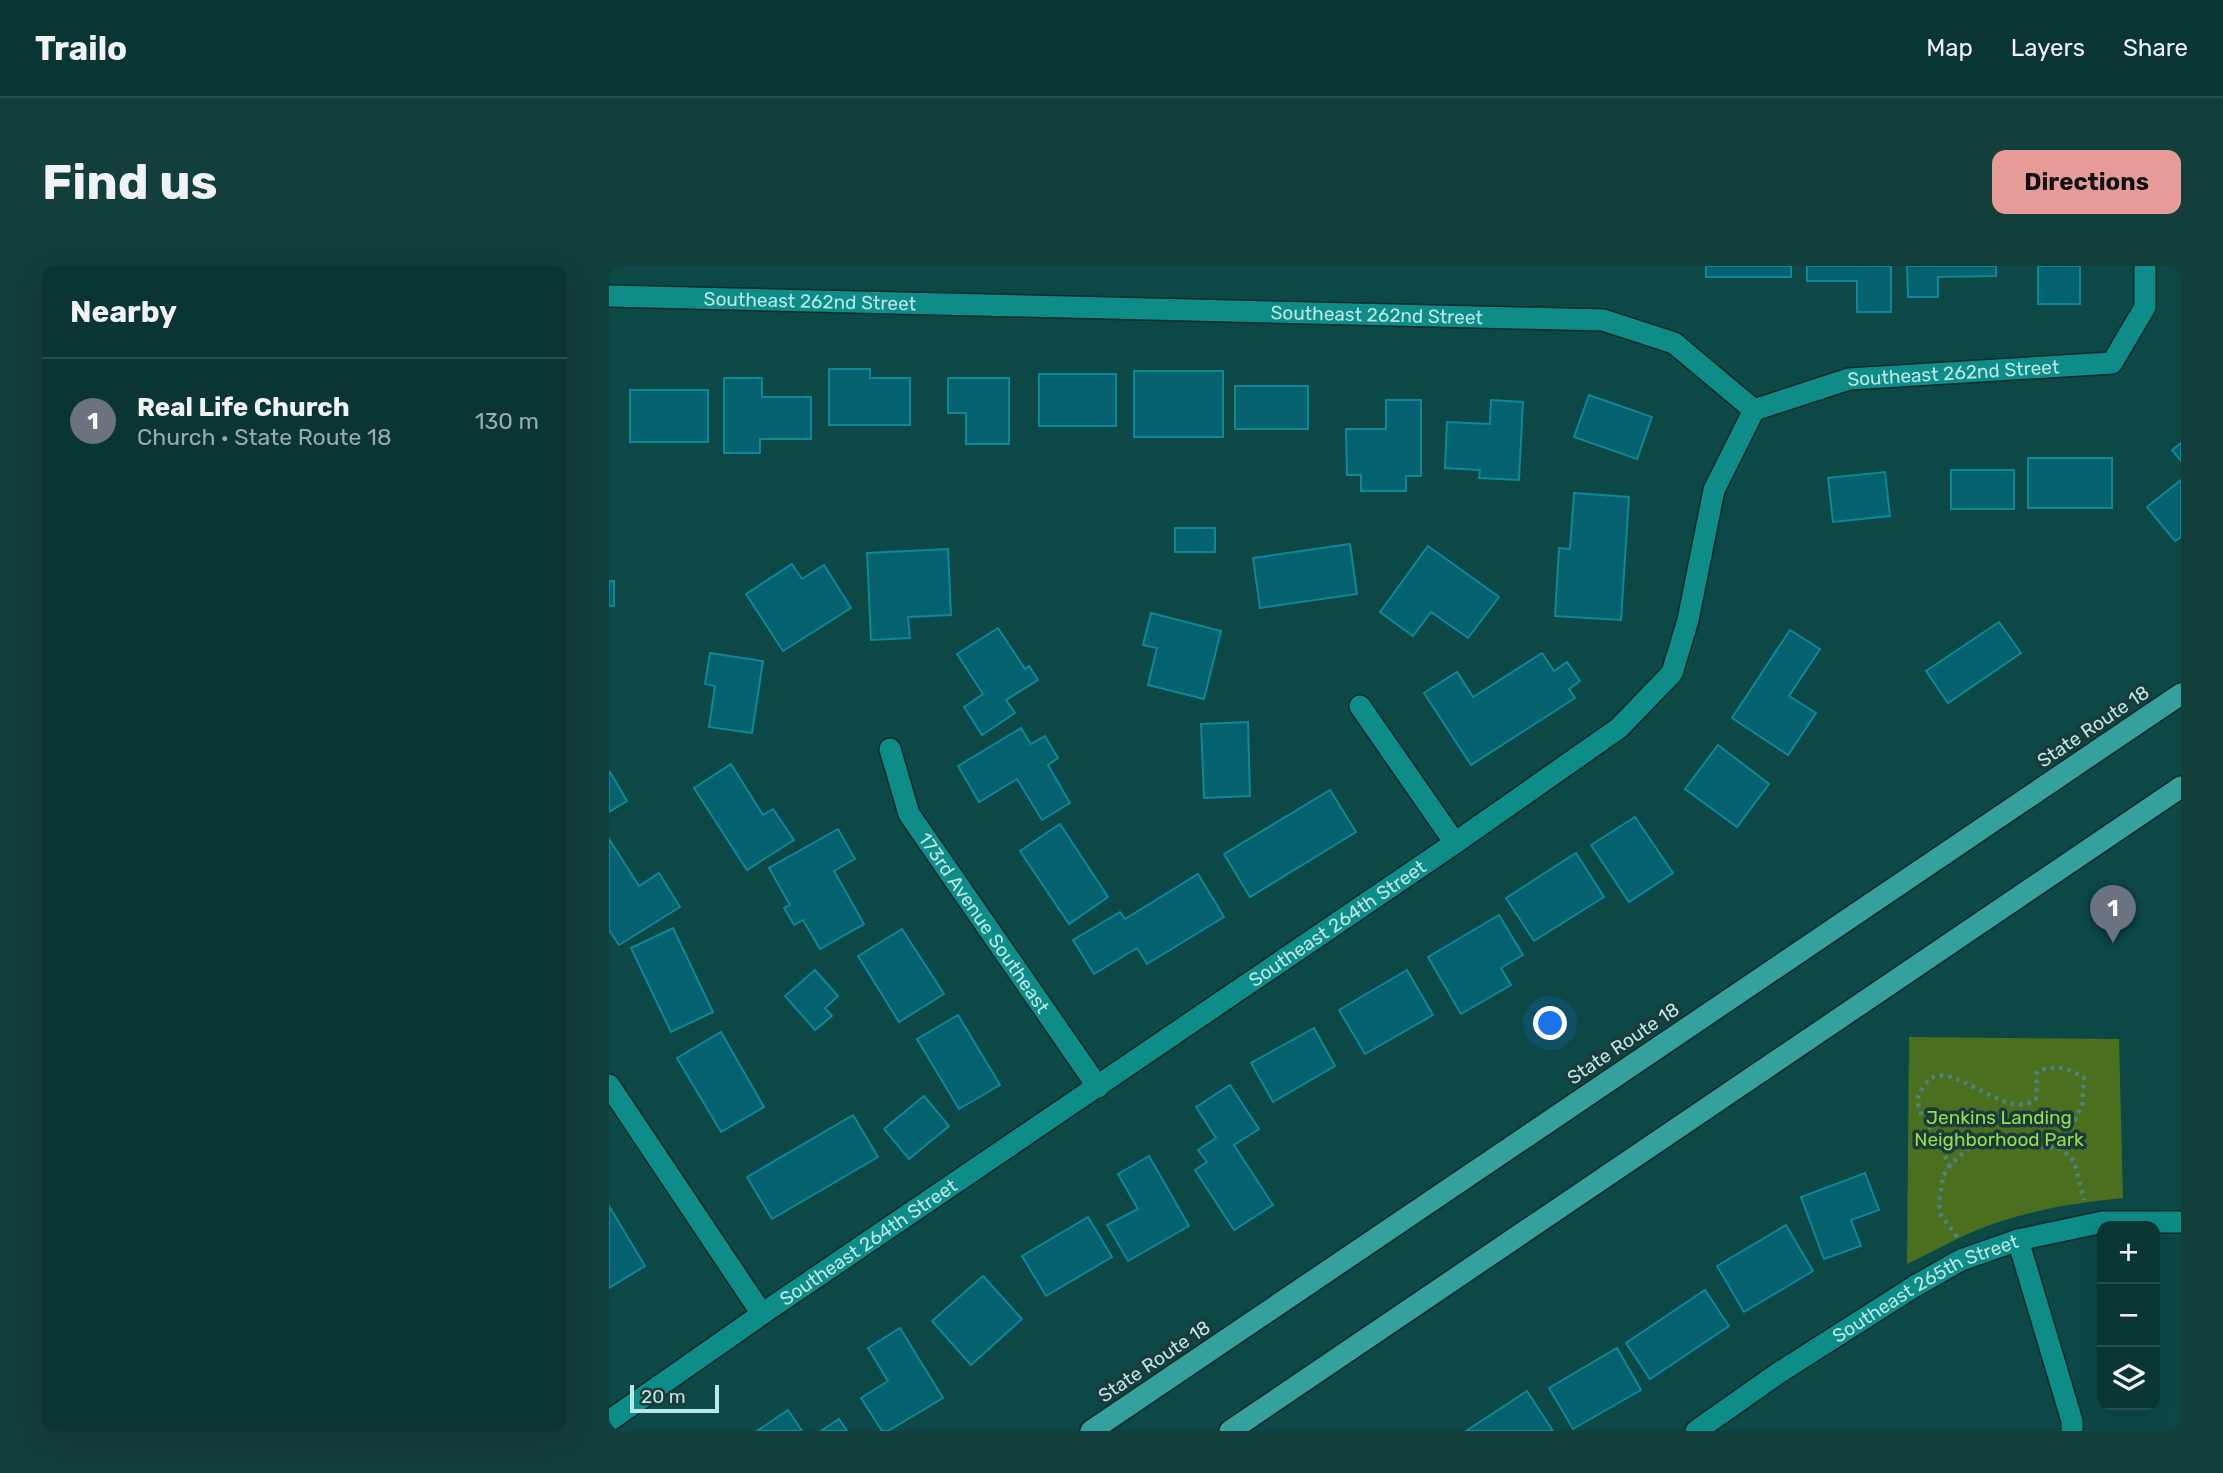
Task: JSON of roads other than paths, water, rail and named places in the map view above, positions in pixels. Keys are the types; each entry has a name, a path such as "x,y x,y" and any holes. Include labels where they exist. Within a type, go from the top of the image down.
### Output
{"highway":[{"name":"State Route 18","path":"1091,1431 2181,694"},
{"path":"1230,1431 2181,787"}],"street":[{"name":"Southeast 262nd Street","path":"609,296 1603,320 1674,344 1754,410 1849,379 2112,363 2145,307 2145,266"},
{"name":"Southeast 264th Street","path":"609,1421 1455,843 1619,727 1672,673 1688,620 1714,490 1754,410"},
{"path":"1360,706 1455,843"},
{"name":"173rd Avenue Southeast","path":"890,749 909,814 1098,1087"},
{"path":"609,1085 762,1314"},
{"name":"Southeast 265th Street","path":"1696,1431 1777,1374 1915,1286 1971,1257 2018,1240 2103,1222 2181,1222"},
{"path":"2018,1240 2046,1330 2072,1422 2072,1431"}],"place":[{"name":"Real Life Church","path":"2113,943"}],"park label":[{"name":"Jenkins Landing Neighborhood Park","path":"1999,1128"}]}
